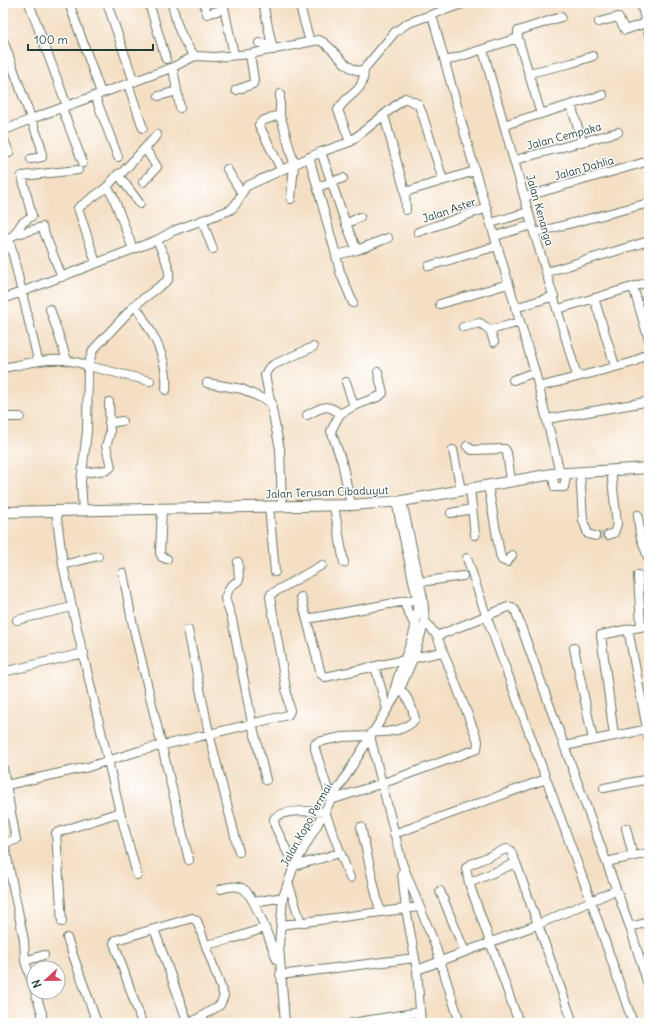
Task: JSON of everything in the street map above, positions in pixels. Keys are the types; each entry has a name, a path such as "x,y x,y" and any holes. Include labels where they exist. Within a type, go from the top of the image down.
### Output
{"main road":[{"name":"Jalan Terusan Cibaduyut","path":"3,512 351,505 399,501 511,480 560,473 649,468"}],"street":[{"path":"14,235 22,223 32,216 22,176 80,167 65,107 29,3"},
{"path":"69,3 118,156"},
{"path":"107,3 143,128"},
{"path":"148,3 166,59"},
{"path":"172,3 177,26 184,43 195,56"},
{"path":"204,3 207,14 224,6 234,55"},
{"path":"263,3 272,50"},
{"path":"299,3 310,42"},
{"path":"3,131 31,119 173,68 195,56 250,54 318,40 324,42 350,68 358,71 364,69 395,32 408,23 465,3"},
{"path":"641,3 646,12 646,23 649,35"},
{"path":"432,15 446,61 475,171 539,386 560,473"},
{"path":"541,114 518,38 518,31 520,29 562,17"},
{"path":"599,22 618,17 625,30 646,23"},
{"path":"446,61 518,38"},
{"path":"3,40 31,119 42,156 31,159"},
{"path":"259,43 267,44 272,50"},
{"name":"Jalan Kenanga","path":"483,50 515,160 528,212 577,376"},
{"path":"236,90 253,84 254,80 250,54"},
{"path":"529,73 572,63 593,56"},
{"path":"173,68 180,108"},
{"path":"350,142 338,110 347,97 360,89 364,80 364,69"},
{"path":"159,96 177,91"},
{"path":"280,94 280,117 294,164 291,199"},
{"path":"504,125 603,96"},
{"path":"3,298 157,240 172,231 234,207 241,192 247,186 309,157 350,142 405,98 418,104 443,180"},
{"path":"571,105 582,141"},
{"path":"384,115 405,192 406,210"},
{"path":"280,117 276,116 259,122 282,169"},
{"name":"Jalan Cempaka","path":"515,160 618,132"},
{"path":"96,263 78,208 107,187 117,175 120,175 157,135"},
{"path":"3,137 9,153"},
{"path":"143,182 157,167 145,148"},
{"path":"321,152 346,224 358,250"},
{"path":"309,157 340,272 353,303"},
{"name":"Jalan Dahlia","path":"524,196 649,161"},
{"path":"227,169 241,192"},
{"path":"405,192 475,171"},
{"path":"120,175 140,204"},
{"path":"318,187 343,178"},
{"path":"107,187 114,196 133,249"},
{"path":"494,236 533,229 649,203"},
{"name":"Jalan Aster","path":"418,232 487,208"},
{"path":"491,223 528,212"},
{"path":"346,224 360,217"},
{"path":"202,220 213,249"},
{"path":"38,360 22,292 7,247 9,238 40,227 43,228 62,277"},
{"path":"336,255 358,250 388,238"},
{"path":"83,511 82,473 87,431 88,366 92,350 136,305 169,277 167,266 157,240"},
{"path":"547,272 649,241"},
{"path":"430,266 497,246"},
{"path":"558,309 649,282"},
{"path":"440,304 508,284"},
{"path":"633,287 649,340"},
{"path":"516,308 554,296"},
{"path":"594,298 614,366"},
{"path":"136,305 152,333 163,358 166,369 166,390"},
{"path":"50,309 67,360"},
{"path":"490,330 520,322"},
{"path":"463,327 480,323 490,330 494,342"},
{"path":"282,506 280,449 266,375 268,369 313,347"},
{"path":"539,386 634,362 649,352"},
{"path":"3,368 38,360 67,360 150,381"},
{"path":"351,505 342,462 332,431 340,414 354,406 380,396 383,393 378,372"},
{"path":"513,380 535,372"},
{"path":"346,382 354,406"},
{"path":"207,383 242,389 272,403"},
{"path":"82,473 106,470 111,467 106,446 110,433 109,402"},
{"path":"547,419 645,402"},
{"path":"307,415 328,406 334,408 340,414"},
{"path":"3,417 20,417"},
{"path":"109,423 122,421"},
{"path":"467,446 472,450 505,449 507,452 511,480"},
{"path":"453,450 472,509 475,535"},
{"path":"608,535 614,533 617,524 611,470"},
{"path":"580,472 584,524 588,534 595,536"},
{"path":"488,485 502,560 507,562 512,555"},
{"name":"Jalan Kopo Permai","path":"285,1023 280,975 279,946 283,898 288,882 294,866 331,800 393,698 409,659 421,635 424,621 399,501"},
{"path":"269,506 275,572"},
{"path":"334,506 344,563"},
{"path":"162,508 160,553 162,557 167,559"},
{"path":"451,513 472,509"},
{"path":"56,511 63,565 72,607 120,812 137,875"},
{"path":"638,515 640,535 649,560"},
{"path":"63,565 98,556"},
{"path":"467,558 486,616 591,902 633,1023"},
{"path":"238,562 239,580 230,587 226,598 232,619 252,723 266,780"},
{"path":"6,785 88,767 108,760 210,733 287,716 290,712 270,597 271,594 322,565"},
{"name":"Jalan Kopo Permai","path":"409,659 416,628 420,598 420,582 414,570"},
{"path":"123,573 132,621 190,860"},
{"path":"614,736 601,635 645,626 638,575"},
{"path":"420,582 463,576"},
{"path":"301,597 323,676 328,677 442,652"},
{"path":"307,619 420,598"},
{"path":"403,601 421,635"},
{"path":"17,620 72,607"},
{"path":"437,636 510,607 515,610 630,927 648,985"},
{"path":"397,688 414,715 414,721 387,732 342,737 315,744 315,749 331,800 475,751 478,747 478,741 437,636 424,621"},
{"path":"628,629 649,739"},
{"path":"188,630 210,733 239,852"},
{"path":"574,648 593,740"},
{"path":"3,672 84,653"},
{"path":"375,667 387,709"},
{"path":"564,746 648,730"},
{"path":"371,734 381,784 402,863 440,961 460,1023"},
{"path":"3,768 16,840 3,843 24,940 26,964"},
{"path":"394,834 546,779"},
{"path":"604,788 649,779"},
{"path":"340,853 294,866 274,826 274,819 282,813 310,811 325,812 350,878"},
{"path":"62,922 56,833 120,812"},
{"path":"361,827 380,912"},
{"path":"626,828 634,856"},
{"path":"519,1023 469,883 466,868 469,865 507,849 510,851 516,863 573,1023"},
{"path":"606,862 649,853"},
{"path":"402,863 406,909 417,970 422,1023"},
{"path":"469,883 516,863"},
{"path":"288,882 301,923"},
{"path":"221,888 229,886 243,888 254,902 280,966"},
{"path":"417,970 539,924 616,890"},
{"path":"440,891 465,952"},
{"path":"254,902 283,898"},
{"path":"281,925 419,907"},
{"path":"142,1023 113,944 116,940 154,929 194,918 197,921 222,987 223,1001 220,1005 190,1023 154,929"},
{"path":"630,927 649,922"},
{"path":"206,945 232,939 264,928"},
{"path":"67,938 97,1023"},
{"path":"25,961 44,955"},
{"path":"280,975 415,958"},
{"path":"38,1000 42,1018"},
{"path":"352,1023 420,1012"}],"tunnel":[{"path":"595,536 608,535"}]}
